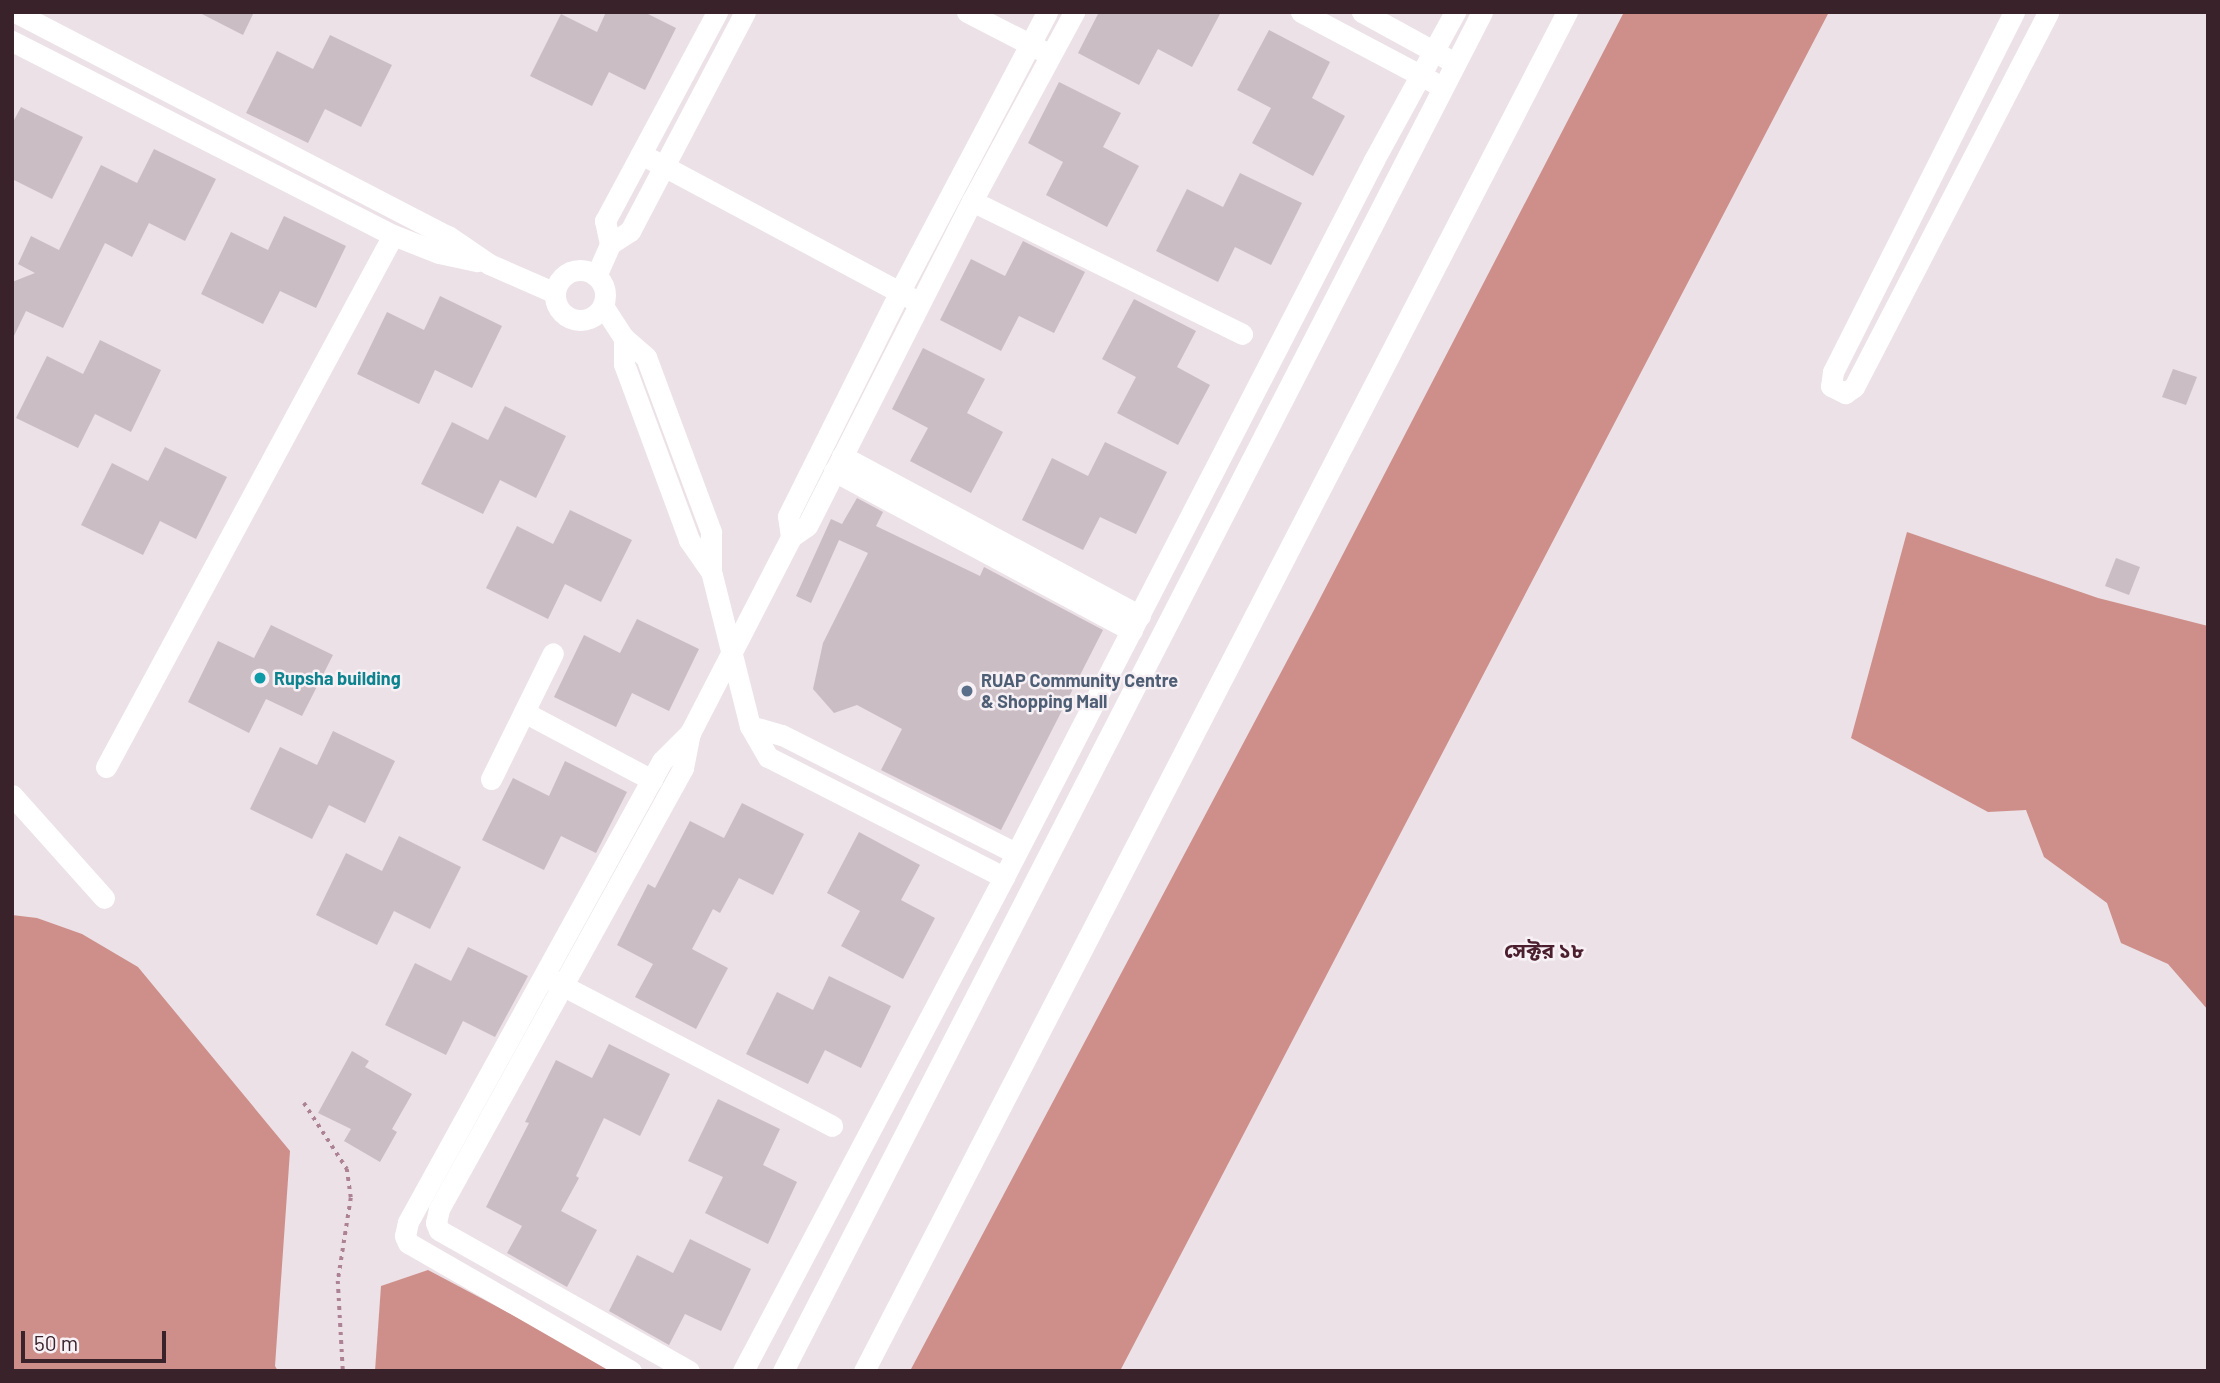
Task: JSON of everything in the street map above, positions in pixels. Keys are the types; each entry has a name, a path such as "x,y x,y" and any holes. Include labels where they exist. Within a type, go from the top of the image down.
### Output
{"street":[{"path":"15,12 438,230 489,264 555,293"},
{"path":"610,244 605,221 717,12"},
{"path":"596,276 610,244 630,232 744,12"},
{"path":"967,12 1051,55"},
{"path":"791,537 788,516 900,291 1047,12"},
{"path":"631,1371 408,1243 405,1236 408,1222 683,768 690,733 732,651 791,537 807,526 919,302 1074,12"},
{"path":"1301,12 1444,87"},
{"path":"1362,12 1456,63"},
{"path":"743,1371 1136,624 1374,160 1455,12"},
{"path":"783,1371 1482,12"},
{"path":"864,1371 1567,12"},
{"path":"2014,12 1833,372 1831,386 1845,393 1854,387 2048,12"},
{"path":"12,41 393,235 439,253 489,264"},
{"path":"641,154 919,302"},
{"path":"972,201 1242,334"},
{"path":"106,767 393,235"},
{"path":"573,271 588,271 596,276 605,289 603,306 591,318 574,320 559,310 555,293 560,280 573,271"},
{"path":"603,306 624,338 646,357 711,532 711,571 750,726 768,758 1036,878"},
{"path":"838,464 1161,639"},
{"path":"491,779 553,653"},
{"path":"524,712 652,780"},
{"path":"689,1371 439,1230 436,1223 439,1209 652,780 662,761 690,733"},
{"path":"12,795 104,898"},
{"path":"554,981 832,1126"}],"path":[{"path":"304,1103 347,1169 351,1198 338,1281 343,1371"}],"shaded area":[{"path":"1624,12 1829,12 1120,1371 910,1371 1314,610"},
{"path":"1907,532 2098,598 2208,626 2208,1010 2168,964 2121,943 2107,903 2044,857 2026,810 1988,812 1851,738"},
{"path":"12,915 37,918 82,934 138,967 290,1151 275,1366 278,1371 12,1371"},
{"path":"428,1270 618,1371 375,1371 381,1286"}],"building":[{"path":"198,12 254,12 243,35"},
{"path":"606,12 644,12 676,28 645,90 609,72 592,106 530,76 561,14 597,32"},
{"path":"1099,12 1221,12 1192,67 1158,49 1139,85 1078,53"},
{"path":"1269,30 1330,62 1312,98 1345,116 1313,176 1252,143 1271,108 1237,90"},
{"path":"330,35 392,65 361,127 325,109 308,143 246,113 277,51 313,69"},
{"path":"1059,82 1121,113 1103,147 1139,166 1107,227 1046,195 1063,162 1028,143"},
{"path":"21,107 83,137 52,199 12,179 12,124"},
{"path":"154,149 216,179 185,241 149,223 132,257 105,243 63,328 26,311 12,340 12,282 35,273 18,264 31,236 59,250 101,165 137,183"},
{"path":"1240,173 1302,203 1271,265 1235,247 1218,282 1156,251 1187,189 1223,207"},
{"path":"284,216 346,246 316,308 280,291 263,324 201,294 231,232 268,250"},
{"path":"1023,241 1085,272 1054,333 1019,316 1001,351 940,320 971,259 1005,276"},
{"path":"440,296 502,326 472,388 435,370 419,404 357,374 387,312 424,330"},
{"path":"1134,299 1196,331 1177,367 1210,385 1178,445 1117,413 1136,377 1102,359"},
{"path":"100,340 161,370 131,432 95,414 78,448 16,418 47,356 83,374"},
{"path":"923,348 985,379 967,413 1003,432 971,493 910,461 928,428 892,409"},
{"path":"2173,369 2197,377 2186,405 2162,397"},
{"path":"505,406 566,436 536,498 500,480 483,514 421,484 452,422 488,440"},
{"path":"1105,442 1167,472 1136,534 1100,517 1083,550 1022,520 1052,458 1088,476"},
{"path":"165,447 227,477 196,539 160,521 143,555 81,525 112,463 148,481"},
{"path":"857,498 883,512 876,526 980,576 984,567 1103,630 1001,830 881,770 902,729 857,705 834,713 813,689 823,643 868,553 839,540 811,603 796,596 831,519 842,524"},
{"path":"570,510 632,540 601,602 565,584 548,619 486,588 517,526 553,544"},
{"path":"2116,558 2140,567 2129,595 2105,586"},
{"path":"637,619 699,649 669,711 632,693 616,727 554,697 584,635 620,653"},
{"name":"Rupsha building","path":"271,625 333,655 302,716 266,699 249,733 188,702 218,641 254,658"},
{"path":"333,731 395,761 365,823 329,805 312,839 250,809 280,747 317,765"},
{"path":"565,761 627,792 596,853 561,836 544,870 482,840 513,778 549,796"},
{"path":"742,803 804,834 773,895 739,878 720,913 713,909 692,949 728,968 696,1029 635,997 653,964 617,945 648,884 655,888 690,821 724,838"},
{"path":"859,832 920,865 901,900 935,918 903,979 841,946 860,911 827,893"},
{"path":"399,836 461,867 430,929 394,911 377,945 316,915 346,853 382,871"},
{"path":"468,947 528,976 495,1037 463,1021 446,1055 385,1025 415,963 451,981"},
{"path":"829,976 891,1006 861,1068 825,1050 808,1084 746,1054 777,992 813,1010"},
{"path":"609,1044 670,1074 640,1136 604,1118 576,1176 579,1178 561,1211 597,1230 567,1287 507,1253 522,1226 486,1207 529,1123 525,1122 556,1060 592,1078"},
{"path":"352,1051 369,1061 365,1067 412,1094 392,1129 397,1132 380,1162 344,1141 351,1129 318,1113"},
{"path":"718,1099 780,1129 763,1165 797,1182 768,1244 705,1213 723,1177 688,1161"},
{"path":"690,1239 751,1269 721,1331 685,1314 669,1345 609,1311 637,1255 673,1273"}],"place":[{"name":"Rupsha building","path":"260,678"},
{"name":"RUAP Community Centre & Shopping Mall","path":"967,691"}],"district":[{"name":"সেক্টর ১৮","path":"1544,950"}]}
